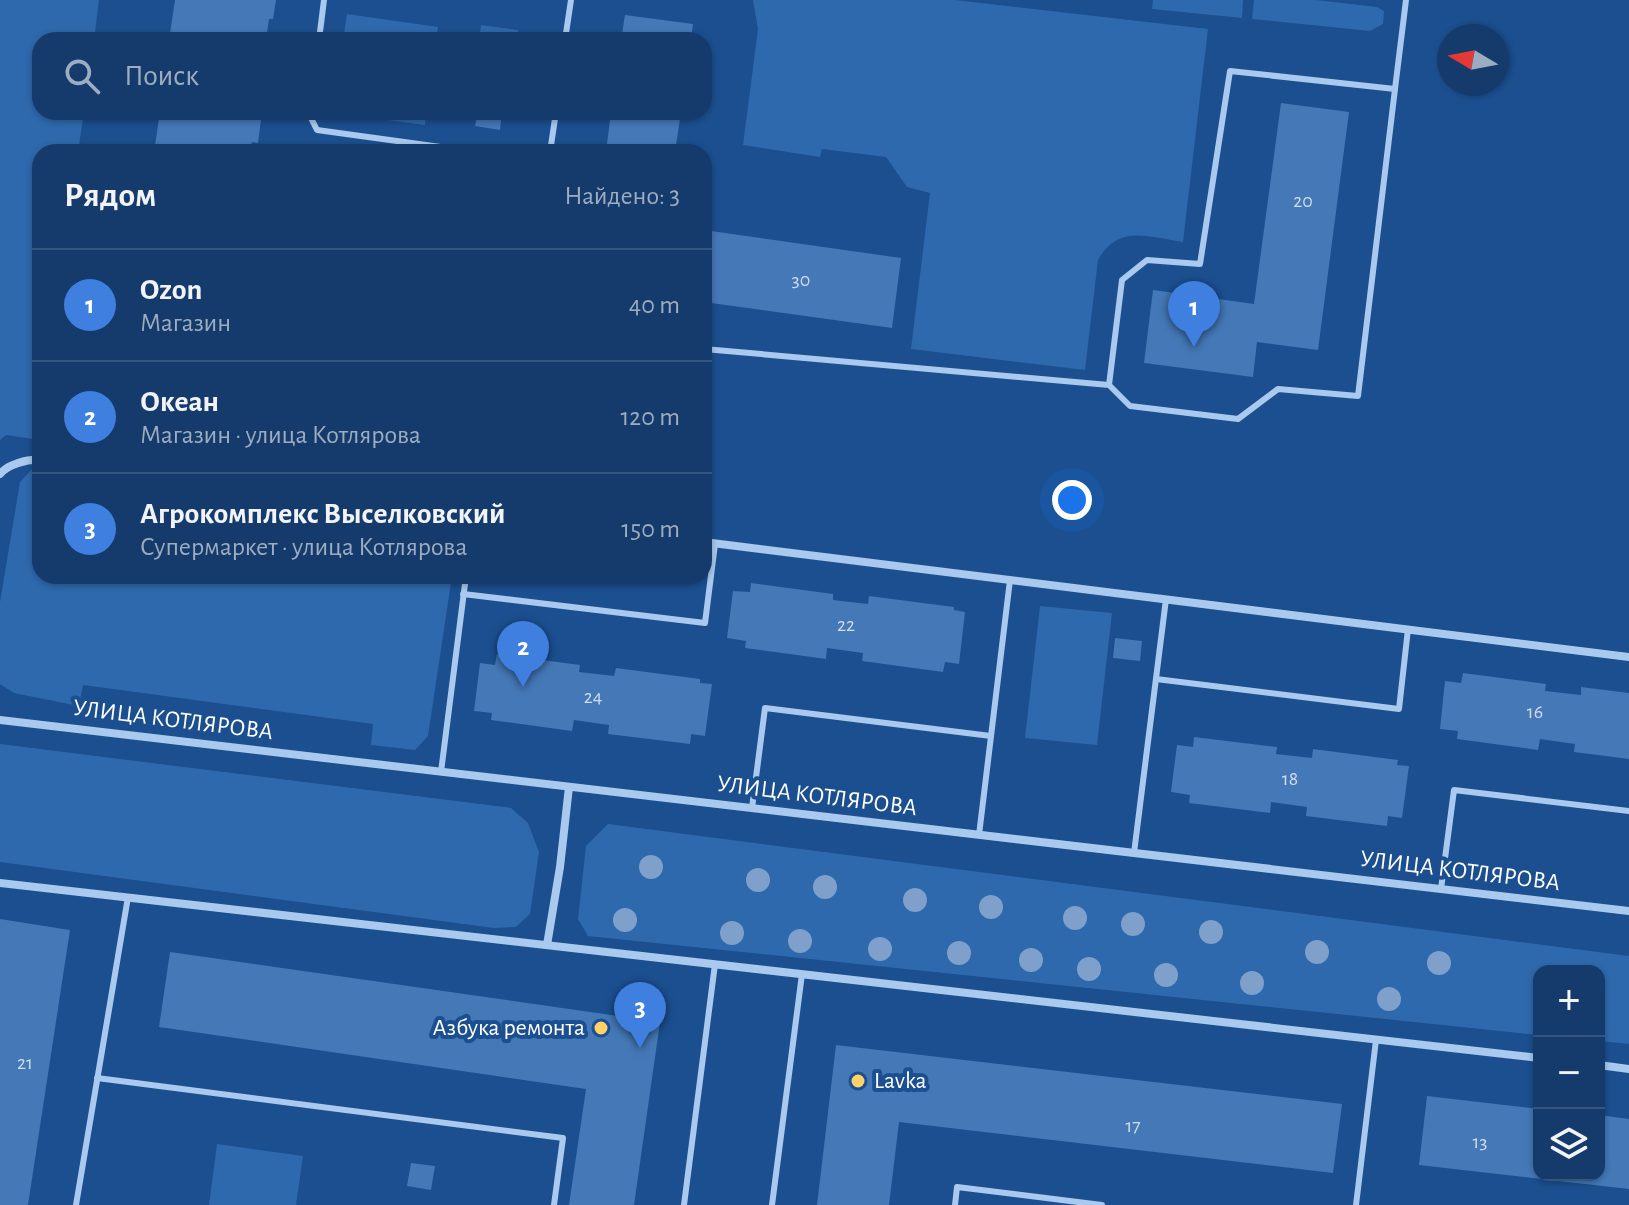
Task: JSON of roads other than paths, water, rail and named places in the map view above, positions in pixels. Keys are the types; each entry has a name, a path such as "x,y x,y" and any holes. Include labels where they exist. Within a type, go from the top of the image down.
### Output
{"street":[{"path":"0,474 4,469 32,459"},
{"path":"712,543 1629,657"},
{"name":"УЛИЦА КОТЛЯРОВА","path":"0,720 1629,911"},
{"path":"547,945 569,787"},
{"path":"0,883 1533,1057"},
{"path":"1605,1066 1629,1069"}],"lane":[{"path":"320,32 324,0"},
{"path":"566,32 571,0"},
{"path":"712,350 1109,385 1130,406 1238,419 1278,389 1358,396 1406,0"},
{"path":"1109,385 1122,280 1147,260 1200,264 1230,71 1395,89"},
{"path":"312,120 317,130 419,144"},
{"path":"551,144 555,120"},
{"path":"712,568 715,544"},
{"path":"979,835 1010,580"},
{"path":"441,772 465,584"},
{"path":"463,594 705,623 710,584"},
{"path":"1134,853 1166,599"},
{"path":"1156,679 1399,709 1408,629"},
{"path":"752,808 765,708 991,736"},
{"path":"1441,889 1454,790 1629,811"},
{"path":"76,1205 128,897"},
{"path":"684,1205 715,964"},
{"path":"772,1205 802,974"},
{"path":"1356,1205 1376,1040"},
{"path":"97,1078 563,1138 554,1205"},
{"path":"955,1205 957,1187 1102,1205"}],"place":[{"name":"Ozon","path":"1194,347"},
{"name":"Океан","path":"523,687"},
{"name":"Азбука ремонта","path":"601,1028"},
{"name":"Агрокомплекс Выселковский","path":"640,1048"},
{"name":"Lavka","path":"858,1081"}]}
